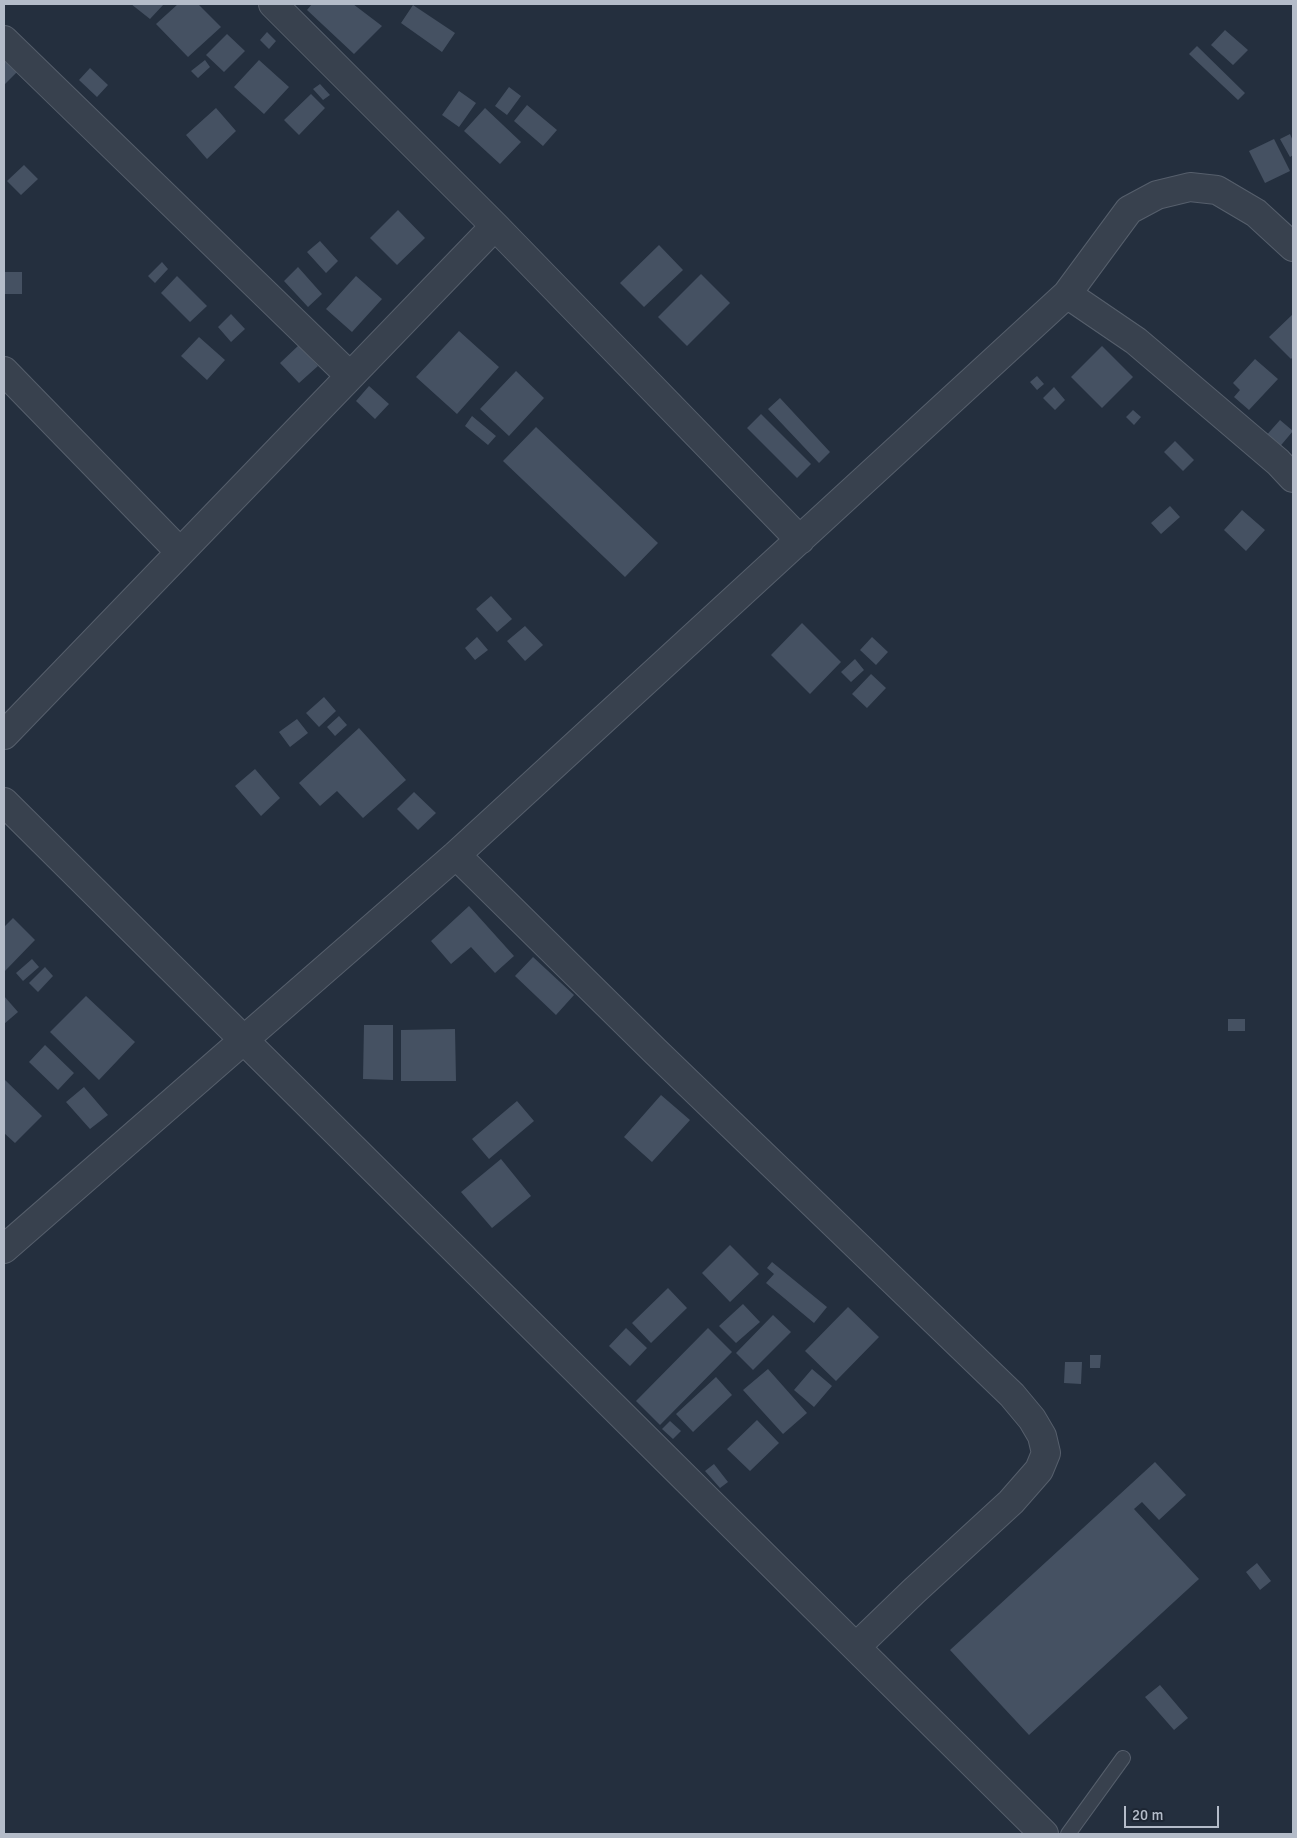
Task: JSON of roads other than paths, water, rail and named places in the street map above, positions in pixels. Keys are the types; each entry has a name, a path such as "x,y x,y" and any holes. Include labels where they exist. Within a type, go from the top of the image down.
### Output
{"street":[{"path":"273,4 495,226 800,540"},
{"path":"4,40 350,376"},
{"path":"4,1249 456,856 1067,294 1129,210 1157,195 1190,187 1217,190 1256,214 1293,247"},
{"path":"4,735 495,226"},
{"path":"1067,294 1136,341 1278,462 1293,478"},
{"path":"4,372 180,552"},
{"path":"4,802 245,1039 1044,1834"},
{"path":"456,856 655,1051 986,1368 1032,1419 1042,1436 1046,1453 1039,1470 1011,1502 856,1647"}],"lane":[{"path":"1068,1834 1123,1758"}]}
